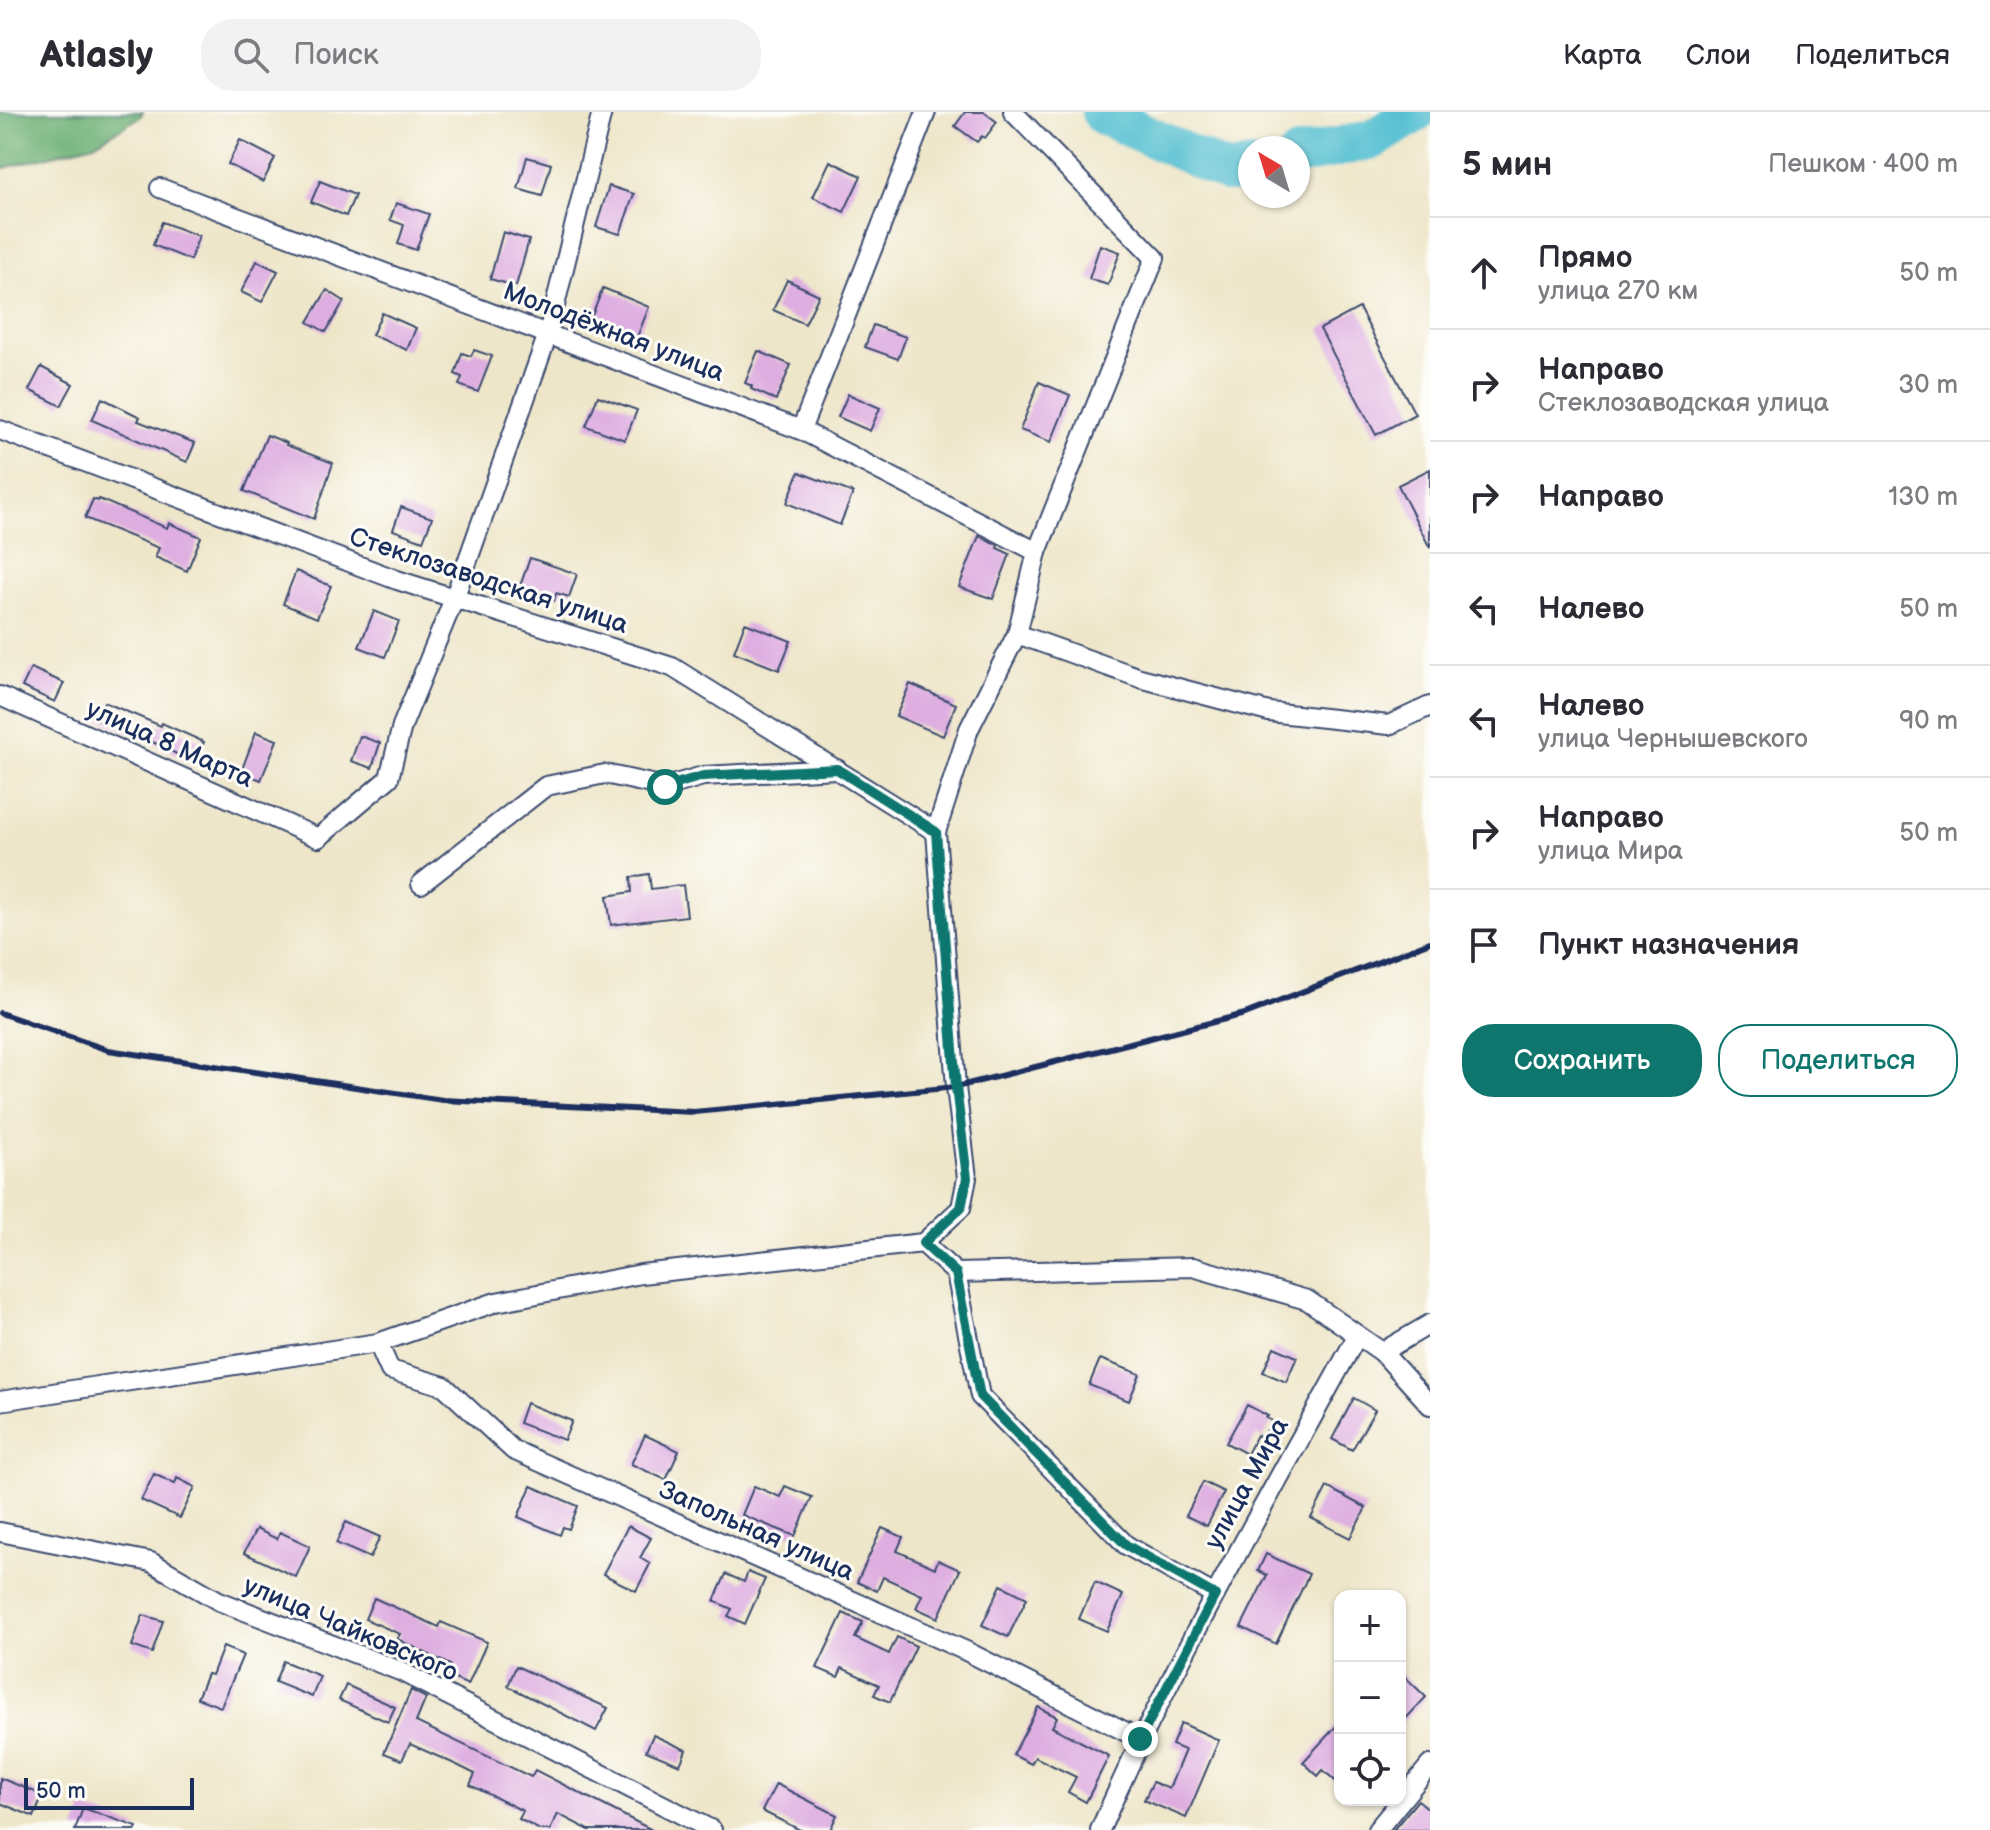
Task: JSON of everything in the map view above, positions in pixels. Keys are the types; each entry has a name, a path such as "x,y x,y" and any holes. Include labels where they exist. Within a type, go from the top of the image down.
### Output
{"street":[{"path":"454,599 548,334 602,112"},
{"path":"801,430 926,112"},
{"path":"0,1401 378,1343 496,1302 641,1274 923,1243 961,1208 967,1178 956,1087 936,832 969,729 1017,634 1037,552 1155,258 1013,112"},
{"name":"Молодёжная улица","path":"160,188 801,430 1037,552"},
{"name":"Стеклозаводская улица","path":"0,430 382,575 672,667 936,832"},
{"name":"улица 8 Марта","path":"0,696 318,838 389,778 402,726 454,599"},
{"path":"1017,634 1140,678 1269,712 1389,725 1430,706"},
{"path":"421,884 546,786 605,774 665,787 703,776 837,769"},
{"path":"923,1243 956,1273 980,1396 1126,1545 1215,1595"},
{"path":"956,1273 1193,1267 1307,1300 1382,1352 1430,1405"},
{"path":"1382,1352 1430,1324"},
{"name":"улица Мира","path":"1100,1830 1140,1739 1357,1336"},
{"name":"Запольная улица","path":"378,1343 390,1370 444,1386 513,1450 966,1651 1140,1739"},
{"name":"улица Чайковского","path":"0,1532 151,1562 219,1601 400,1671 712,1830"},
{"path":"1377,1830 1430,1765"}],"green space":[{"path":"0,112 143,112 140,117 94,144 0,169"}],"building":[{"path":"965,112 984,112 997,122 985,138 982,136 977,142 955,126"},
{"path":"240,140 275,158 263,182 228,164"},
{"path":"527,157 551,164 542,196 518,189"},
{"path":"830,161 861,176 844,212 813,197"},
{"path":"320,181 355,195 346,216 311,202"},
{"path":"609,186 634,194 620,234 596,227"},
{"path":"396,203 429,214 416,250 398,244 404,225 390,220"},
{"path":"162,222 199,236 190,260 153,245"},
{"path":"503,232 529,240 516,286 490,279"},
{"path":"1100,245 1120,252 1108,285 1089,279"},
{"path":"257,261 278,271 262,302 241,292"},
{"path":"787,280 819,295 805,324 773,310"},
{"path":"603,288 649,307 637,337 591,318"},
{"path":"327,290 344,301 326,332 308,322"},
{"path":"1359,308 1415,414 1376,435 1320,329"},
{"path":"382,313 416,328 407,350 372,335"},
{"path":"873,325 906,337 898,359 865,347"},
{"path":"474,350 492,356 478,392 459,385 462,377 455,374 462,353 471,356"},
{"path":"758,351 791,365 776,400 745,383"},
{"path":"41,367 73,384 61,406 29,390"},
{"path":"1039,382 1070,395 1051,442 1020,430"},
{"path":"848,394 880,408 870,431 838,417"},
{"path":"598,396 637,410 625,440 586,426"},
{"path":"102,398 140,417 138,421 195,443 187,462 92,420"},
{"path":"267,435 333,463 314,519 244,491"},
{"path":"1430,469 1430,548 1398,485"},
{"path":"799,472 853,493 840,525 787,503"},
{"path":"93,499 167,528 169,523 201,537 187,571 155,557 159,548 85,518"},
{"path":"401,507 432,518 423,541 393,530"},
{"path":"979,536 1010,554 993,599 959,587"},
{"path":"530,558 577,574 569,597 556,593 554,601 519,589"},
{"path":"296,571 331,586 317,618 283,604"},
{"path":"374,611 399,621 385,657 359,647"},
{"path":"745,623 791,641 779,670 734,652"},
{"path":"31,668 64,683 55,702 22,687"},
{"path":"910,684 956,704 943,736 896,716"},
{"path":"104,702 204,742 194,763 97,719"},
{"path":"256,732 277,740 261,780 241,772"},
{"path":"360,736 380,743 372,768 351,761"},
{"path":"649,874 651,889 683,885 687,916 611,925 607,896 632,892 631,877"},
{"path":"1274,1347 1297,1357 1286,1382 1263,1372"},
{"path":"1100,1359 1140,1374 1129,1401 1089,1385"},
{"path":"1354,1398 1375,1410 1352,1450 1332,1439"},
{"path":"526,1403 572,1421 564,1440 519,1423"},
{"path":"1247,1405 1272,1421 1263,1438 1257,1435 1247,1454 1226,1443"},
{"path":"645,1435 679,1451 666,1480 631,1464"},
{"path":"154,1474 175,1484 177,1478 195,1487 180,1518 141,1500"},
{"path":"1203,1482 1224,1492 1207,1526 1186,1516"},
{"path":"531,1486 578,1506 569,1529 563,1527 560,1535 518,1517"},
{"path":"754,1486 780,1497 785,1486 812,1497 795,1536 742,1515"},
{"path":"1327,1487 1366,1508 1350,1538 1311,1518"},
{"path":"346,1522 380,1537 370,1558 336,1543"},
{"path":"628,1526 651,1538 640,1558 650,1564 636,1591 603,1574"},
{"path":"882,1528 903,1537 897,1551 935,1568 938,1560 960,1570 938,1618 916,1608 922,1595 883,1577 877,1591 857,1582"},
{"path":"256,1529 277,1539 280,1532 310,1546 296,1577 244,1553"},
{"path":"1266,1554 1309,1574 1276,1644 1241,1627 1267,1575 1258,1571"},
{"path":"748,1572 765,1579 745,1624 728,1616 732,1609 714,1601 726,1574 744,1582"},
{"path":"1095,1582 1123,1595 1107,1631 1079,1619"},
{"path":"1001,1585 1027,1598 1008,1637 982,1625"},
{"path":"374,1598 439,1627 441,1622 487,1642 468,1685 446,1675 450,1665 397,1639 400,1634 365,1619"},
{"path":"843,1613 863,1622 855,1638 889,1654 897,1637 916,1646 890,1702 874,1695 879,1685 842,1668 838,1677 817,1668"},
{"path":"143,1615 163,1621 152,1653 132,1646"},
{"path":"223,1647 243,1655 221,1707 197,1698 207,1674 212,1675"},
{"path":"283,1661 320,1676 312,1697 275,1682"},
{"path":"516,1666 608,1708 596,1731 508,1686"},
{"path":"1406,1678 1426,1697 1406,1719"},
{"path":"346,1685 395,1707 388,1722 339,1700"},
{"path":"411,1690 426,1698 416,1722 531,1777 535,1770 652,1830 589,1830 558,1814 550,1830 540,1830 519,1819 523,1811 470,1785 475,1774 457,1765 410,1744 402,1760 384,1753"},
{"path":"1038,1707 1057,1717 1052,1727 1109,1756 1086,1802 1068,1792 1076,1777 1035,1757 1031,1764 1013,1755"},
{"path":"1181,1723 1219,1740 1186,1818 1144,1800 1153,1782 1169,1789 1185,1750 1172,1745"},
{"path":"1334,1728 1334,1780 1323,1770 1318,1776 1303,1762"},
{"path":"653,1735 686,1750 680,1765 646,1751"},
{"path":"0,1778 43,1795 34,1817 0,1803"},
{"path":"776,1784 837,1815 830,1830 800,1830 762,1811"},
{"path":"1418,1800 1430,1810 1430,1830 1393,1830"},
{"path":"83,1808 137,1827 136,1830 75,1830"}],"waterway":[{"path":"1101,112 1229,173 1238,171"},
{"path":"1310,153 1374,139 1417,112"}],"railway":[{"path":"0,1013 108,1050 443,1100 694,1112 956,1087 1245,1014 1430,942"}],"route":[{"path":"665,787 703,776 837,769 936,832 956,1087 967,1178 961,1208 923,1243 956,1273 980,1396 1126,1545 1215,1595 1140,1739"}]}
